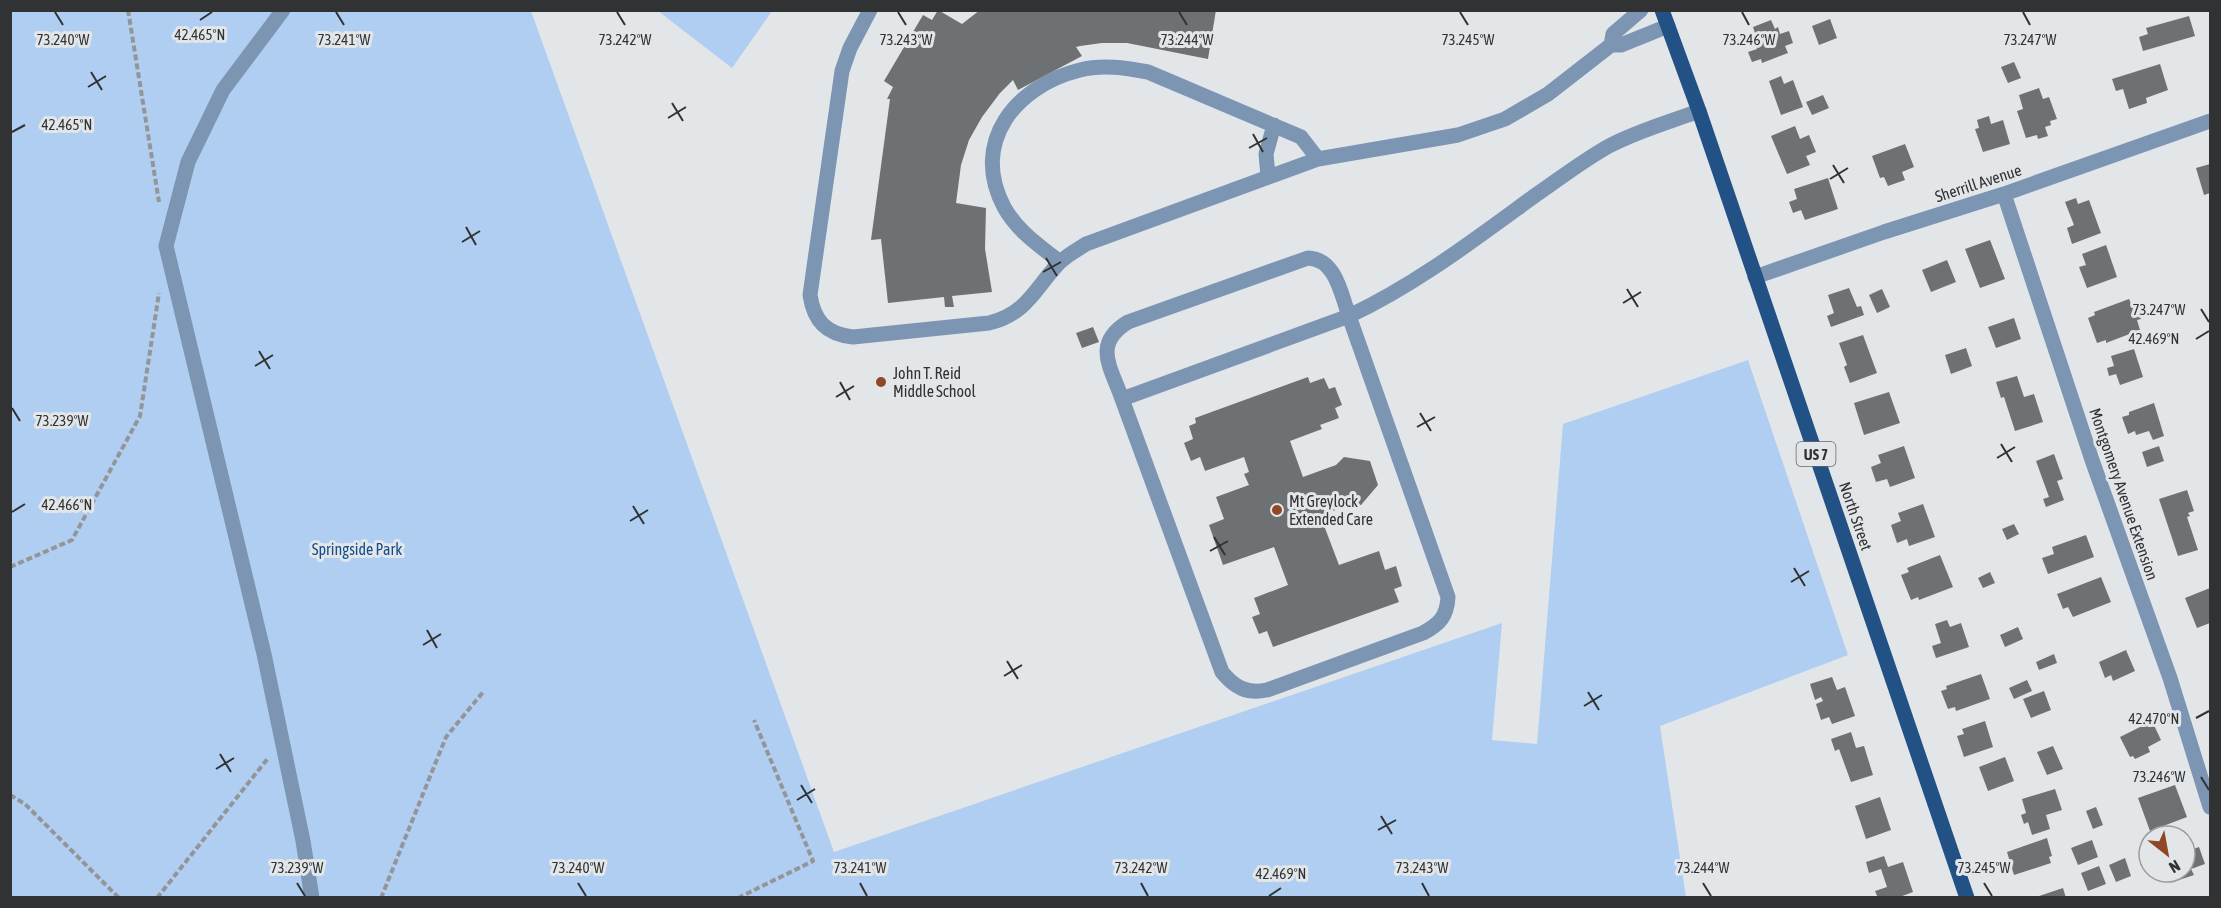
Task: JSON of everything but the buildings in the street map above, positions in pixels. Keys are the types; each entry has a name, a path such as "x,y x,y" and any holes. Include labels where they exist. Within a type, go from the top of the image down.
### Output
{"main road":[{"name":"North Street","path":"1662,10 1699,111 1967,897"}],"street":[{"path":"284,10 223,90 188,162 166,246 264,654 312,897"},
{"path":"870,10 860,26 842,71 810,295 812,309 820,322 831,332 853,336 1003,320 1015,314 1026,303 1060,262 1086,244 1318,159 1458,135 1505,119 1548,94 1611,45 1621,45 1668,26"},
{"path":"1611,45 1613,34 1641,10"},
{"path":"1060,262 1012,220 993,181 991,158 995,140 1013,109 1026,96 1043,85 1079,70 1098,67 1148,72 1301,137 1318,159"},
{"path":"1122,399 1349,316 1376,303 1404,287 1601,151 1634,134 1699,111"},
{"name":"Sherrill Avenue","path":"1755,277 1884,232 2004,194 2211,121"},
{"path":"1268,176 1266,154 1274,125"},
{"name":"Montgomery Avenue Extension","path":"2004,194 2211,807"},
{"path":"1308,258 1318,258 1331,270 1349,316 1448,597 1447,610 1442,621 1423,633 1267,690 1254,692 1242,690 1232,684 1222,672 1122,399 1106,353 1107,343 1111,334 1128,322 1308,258"}],"path":[{"path":"128,10 161,211"},
{"path":"10,567 72,540 140,416 159,291"},
{"path":"381,897 446,737 484,691"},
{"path":"738,897 813,861 754,720"},
{"path":"157,897 282,740"},
{"path":"10,795 26,804 119,897"}],"green space":[{"name":"Springside Park","path":"10,11 531,11 834,852 1502,623 1492,740 1537,744 1563,424 1748,360 1848,655 1660,726 1686,897 11,897"},
{"path":"658,11 772,11 732,68"}],"place":[{"name":"John T. Reid Middle School","path":"881,382"},
{"name":"Mt Greylock Extended Care","path":"1277,510"}]}
